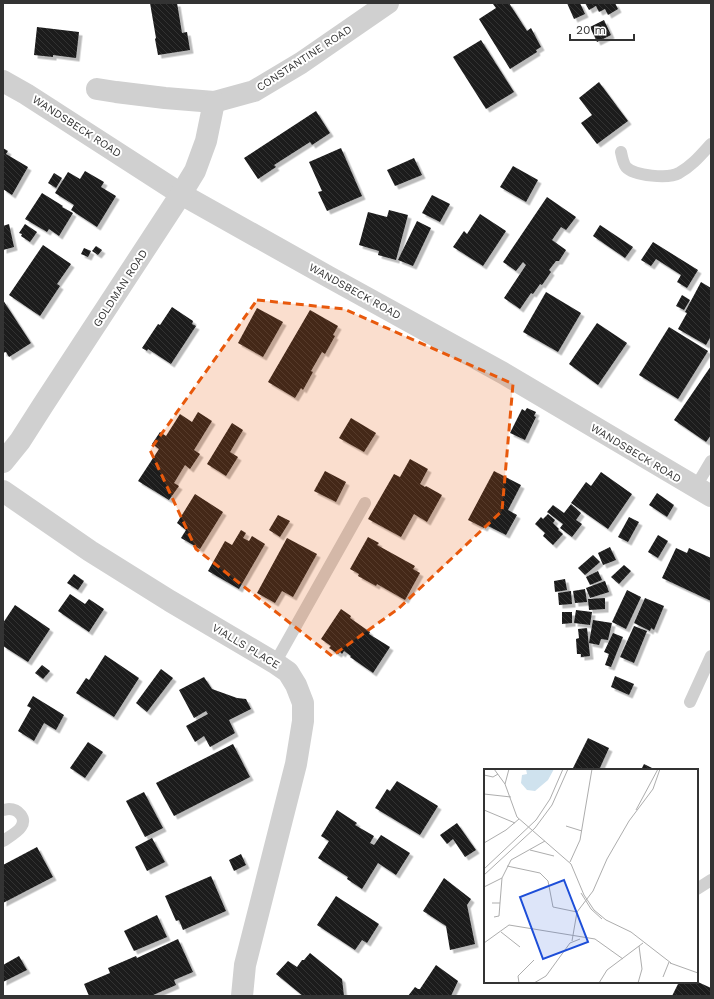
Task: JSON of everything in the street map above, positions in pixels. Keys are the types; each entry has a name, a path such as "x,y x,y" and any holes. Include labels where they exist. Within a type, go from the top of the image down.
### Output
{"street":[{"name":"CONSTANTINE ROAD","path":"97,89 165,98 214,102 254,91 301,63 388,3"},
{"name":"WANDSBECK ROAD","path":"3,81 33,98 181,194 502,373 703,492"},
{"name":"GOLDMAN ROAD","path":"3,462 20,441 195,171 206,142 214,102"},
{"name":"VIALLS PLACE","path":"3,491 97,555 170,601 275,663 288,672 296,685 302,703 303,721 296,764 245,965 242,996"}],"lane":[{"path":"621,152 625,166 631,171 639,174 668,177 678,174 692,164 711,144"},
{"path":"703,492 711,461"},
{"path":"275,663 365,503"},
{"path":"690,702 711,656"},
{"path":"3,810 10,809 16,811 23,819 21,828 3,841"},
{"path":"698,888 711,880"}],"highlighted area":[{"path":"257,300 344,309 513,384 502,511 398,609 332,656 196,549 150,450"}],"building":[{"path":"150,3 177,3 182,33 187,32 190,50 158,55"},
{"path":"509,3 527,31 531,28 541,47 536,50 537,52 510,69 479,19 496,8 493,4"},
{"path":"567,3 580,3 585,14 574,19"},
{"path":"585,3 615,3 618,9 608,15 605,9 599,12 596,6 589,10"},
{"path":"604,20 611,35 597,42 590,27"},
{"path":"37,27 79,32 76,58 53,55 53,57 34,55"},
{"path":"481,40 514,92 486,109 453,57"},
{"path":"599,82 628,121 597,144 581,123 592,115 579,98"},
{"path":"316,111 330,133 312,145 310,142 274,165 276,167 258,179 244,158"},
{"path":"3,148 8,151 6,154 28,167 12,195 3,189"},
{"path":"341,148 362,196 327,211 318,192 322,191 309,162"},
{"path":"414,158 422,175 395,186 387,170"},
{"path":"513,166 538,180 526,202 500,187"},
{"path":"85,171 104,182 101,187 116,196 97,227 71,210 74,205 55,193 68,172 80,179"},
{"path":"54,173 62,178 56,188 48,183"},
{"path":"42,193 73,213 59,236 49,229 47,232 25,219"},
{"path":"432,195 450,204 440,222 422,213"},
{"path":"547,197 576,217 566,230 561,227 552,240 566,250 559,261 556,261 549,270 551,272 542,285 540,284 533,294 531,293 520,309 504,298 526,265 523,262 516,271 503,262"},
{"path":"389,210 408,215 396,260 378,255 379,251 359,245 368,212 387,217"},
{"path":"480,214 506,231 483,266 453,247 464,231 467,234"},
{"path":"417,221 431,228 413,266 398,260"},
{"path":"9,224 14,247 3,250 3,226"},
{"path":"25,224 37,232 30,242 19,233"},
{"path":"600,225 633,247 625,258 593,236"},
{"path":"653,242 698,270 687,288 677,282 681,275 656,259 651,266 641,260"},
{"path":"43,245 71,264 57,284 60,286 40,316 9,295"},
{"path":"96,246 102,250 98,255 92,251"},
{"path":"84,248 91,251 88,257 81,254"},
{"path":"701,282 711,288 711,336 706,345 678,329"},
{"path":"546,292 581,313 558,352 523,332"},
{"path":"682,295 690,300 684,310 676,306"},
{"path":"3,300 31,343 9,357 6,352 3,353"},
{"path":"172,307 193,321 192,324 196,326 171,364 148,349 147,351 142,348 158,324 160,325"},
{"path":"257,308 283,322 263,357 238,343"},
{"path":"310,310 338,326 333,335 335,336 325,354 322,352 311,371 313,372 303,390 301,388 295,398 268,382"},
{"path":"597,323 627,343 598,385 569,364"},
{"path":"669,327 708,351 678,399 639,375"},
{"path":"711,366 711,435 706,442 674,420"},
{"path":"527,408 536,412 534,416 536,417 525,440 510,433 522,409 525,411"},
{"path":"198,412 212,421 194,450 200,454 190,469 185,465 174,483 179,486 169,500 138,481 159,449 152,444 160,432 166,436 180,414 192,422"},
{"path":"351,418 376,433 364,452 339,438"},
{"path":"232,423 243,430 230,452 238,457 226,476 207,464"},
{"path":"410,459 428,469 420,484 442,495 427,522 414,514 401,537 368,519 394,474 400,477"},
{"path":"325,471 346,482 336,502 314,491"},
{"path":"494,471 521,485 508,510 517,515 506,535 486,525 484,528 468,520"},
{"path":"601,472 632,494 608,529 571,503 586,482 591,486"},
{"path":"657,493 674,505 667,517 649,505"},
{"path":"195,494 223,512 200,549 181,538 186,530 177,523"},
{"path":"571,504 581,513 576,520 582,524 572,537 560,528 563,524 547,512 553,505 564,513"},
{"path":"548,514 555,520 553,523 563,534 553,545 543,536 545,533 535,524 541,517 543,519"},
{"path":"278,515 290,521 280,537 269,530"},
{"path":"629,517 639,522 628,542 618,537"},
{"path":"241,530 246,533 243,538 249,541 252,536 265,544 239,589 208,571 225,541 232,545"},
{"path":"658,535 668,541 658,558 648,552"},
{"path":"368,537 379,543 377,545 415,566 413,569 420,573 405,600 377,584 376,586 358,576 359,574 350,569"},
{"path":"287,538 317,554 293,597 282,591 275,603 257,593"},
{"path":"610,547 616,560 603,565 598,553"},
{"path":"676,548 687,553 689,548 711,558 711,601 662,578"},
{"path":"593,555 600,562 585,575 578,568"},
{"path":"624,565 631,571 619,584 611,577"},
{"path":"598,571 602,580 590,585 586,577"},
{"path":"74,574 84,581 78,590 67,583"},
{"path":"565,579 567,590 555,592 554,581"},
{"path":"605,581 609,592 590,598 586,588"},
{"path":"585,589 587,602 575,603 573,591"},
{"path":"627,590 641,597 626,629 612,622"},
{"path":"571,591 572,604 559,605 558,593"},
{"path":"70,594 85,604 89,599 104,609 89,632 58,611"},
{"path":"605,598 605,609 589,610 588,599"},
{"path":"645,598 664,606 654,630 651,628 650,631 634,623"},
{"path":"15,605 50,629 28,662 3,646 3,623"},
{"path":"341,609 351,616 350,618 370,632 369,634 390,647 373,673 344,651 342,654 340,652 338,654 329,648 331,646 321,639"},
{"path":"576,610 592,612 590,625 574,623"},
{"path":"562,612 572,612 572,623 562,624"},
{"path":"593,620 612,623 608,640 601,639 599,645 589,643"},
{"path":"634,626 647,631 634,663 620,657"},
{"path":"587,628 590,656 581,657 581,654 577,654 576,639 579,638 578,629"},
{"path":"613,633 623,637 611,667 605,665 609,654 604,652"},
{"path":"105,655 139,678 114,717 76,693 86,678 89,680"},
{"path":"42,665 50,671 43,679 35,673"},
{"path":"161,669 173,678 147,712 136,703"},
{"path":"615,676 634,684 629,695 611,687"},
{"path":"204,677 212,689 237,698 246,699 251,709 229,720 235,733 210,747 204,736 195,742 186,726 208,714 206,711 194,718 179,690"},
{"path":"33,696 64,715 56,730 44,723 34,741 18,731 31,708 27,706"},
{"path":"588,738 609,748 599,769 572,769"},
{"path":"88,742 103,752 85,778 70,768"},
{"path":"233,744 250,777 174,816 156,783"},
{"path":"644,764 654,769 642,769"},
{"path":"397,781 438,806 420,835 375,808 387,789 390,791"},
{"path":"144,792 163,828 145,837 126,801"},
{"path":"337,810 357,823 355,825 374,836 370,843 374,845 381,835 410,853 396,875 378,863 362,889 347,879 348,877 318,858 329,841 321,836"},
{"path":"457,823 476,850 465,857 453,839 447,844 440,835"},
{"path":"152,838 165,862 147,871 135,847"},
{"path":"37,847 53,877 3,903 3,865"},
{"path":"241,854 246,865 234,871 229,860"},
{"path":"211,876 226,911 183,930 179,920 176,921 165,896"},
{"path":"444,878 471,899 467,905 475,944 450,950 446,926 423,911"},
{"path":"336,896 379,924 367,943 362,940 355,950 317,925"},
{"path":"157,915 167,937 134,951 124,931"},
{"path":"178,939 193,972 174,980 176,985 151,996 89,996 84,984 110,973 108,968 136,956 137,958"},
{"path":"310,953 342,979 344,996 303,996 276,974 288,961 297,967"},
{"path":"19,956 27,970 3,982 3,965"},
{"path":"436,965 458,981 451,996 408,996 415,987 420,989"},
{"path":"698,982 711,988 711,996 672,996 678,983"}]}
